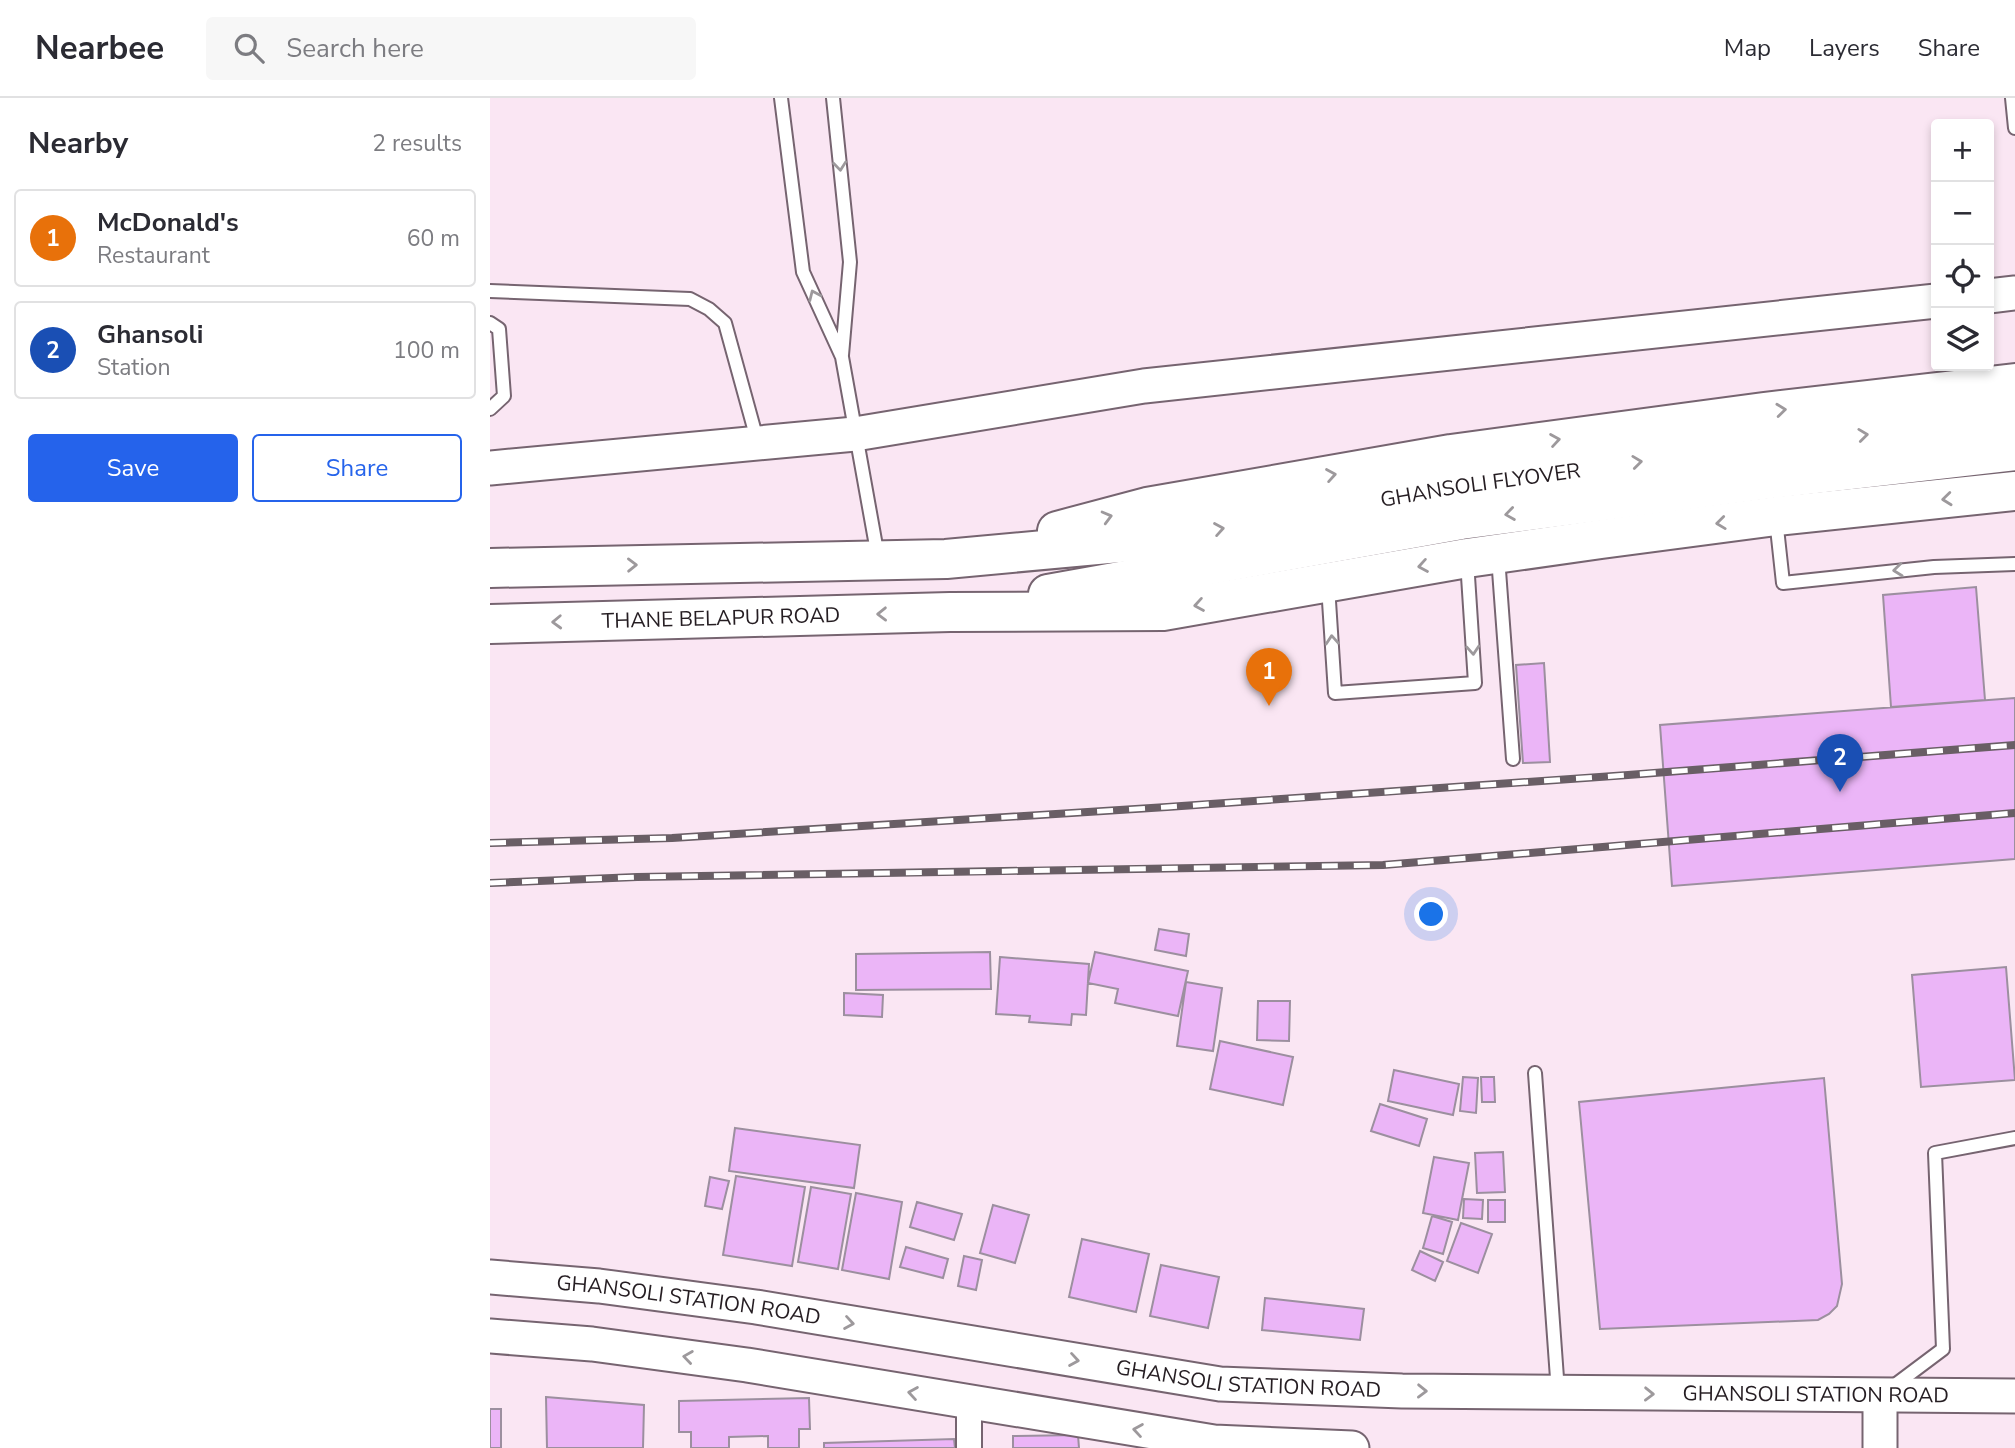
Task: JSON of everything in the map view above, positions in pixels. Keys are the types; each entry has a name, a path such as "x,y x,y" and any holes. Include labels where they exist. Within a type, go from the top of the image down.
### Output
{"main road":[{"path":"490,568 947,559 1147,507 1451,454 1764,412 2015,383"},
{"name":"GHANSOLI FLYOVER","path":"950,612 1155,557 1456,487 2015,417"},
{"name":"GHANSOLI FLYOVER","path":"947,559 1155,557 2015,451"},
{"path":"950,612 1163,611 1483,556 1776,516 2015,492"},
{"name":"THANE BELAPUR ROAD","path":"490,624 950,612"}],"street":[{"path":"1994,295 2015,293"},
{"path":"491,465 855,434 1144,386 1931,302"},
{"name":"GHANSOLI STATION ROAD","path":"490,1277 599,1286 756,1307 1220,1384 1402,1391 2015,1396"},
{"path":"490,1336 592,1344 747,1365 1214,1442 1352,1448"},
{"path":"1880,1396 1880,1448"},
{"path":"969,1402 969,1448"}],"lane":[{"path":"781,98 803,272 842,357"},
{"path":"833,98 850,262 842,357 879,560"},
{"path":"2012,98 2015,128"},
{"path":"490,291 690,299 709,309 725,323 758,443"},
{"path":"490,323 499,328 504,396 490,409"},
{"path":"1776,516 1783,583 1934,566 2015,564"},
{"path":"1328,582 1335,693 1475,683 1483,556"},
{"path":"1483,556 1513,759"},
{"path":"1535,1073 1558,1392"},
{"path":"1880,1396 1943,1349 1935,1153 2015,1138"}],"building":[{"path":"1976,587 1985,700 1891,707 1883,595"},
{"path":"1544,663 1550,762 1523,763 1516,665"},
{"path":"2015,698 2015,859 1672,886 1660,725"},
{"path":"1159,929 1189,934 1186,956 1155,950"},
{"path":"990,952 991,989 856,990 856,954"},
{"path":"1095,952 1188,971 1178,1016 1115,1003 1118,989 1088,983"},
{"path":"1000,957 1089,964 1086,1015 1072,1014 1071,1025 1029,1022 1030,1016 996,1014"},
{"path":"2006,967 2015,1080 1921,1087 1912,975"},
{"path":"1186,982 1222,988 1213,1051 1177,1046"},
{"path":"844,993 883,995 882,1017 844,1015"},
{"path":"1258,1001 1290,1001 1289,1041 1257,1040"},
{"path":"1220,1041 1293,1057 1283,1105 1210,1089"},
{"path":"1394,1070 1459,1084 1453,1115 1388,1101"},
{"path":"1463,1077 1478,1078 1476,1113 1460,1111"},
{"path":"1481,1077 1494,1077 1495,1102 1482,1102"},
{"path":"1824,1078 1842,1284 1837,1306 1818,1320 1600,1329 1579,1102"},
{"path":"1380,1104 1427,1119 1419,1146 1371,1131"},
{"path":"735,1128 860,1145 854,1188 729,1171"},
{"path":"1503,1152 1505,1192 1477,1193 1475,1153"},
{"path":"1434,1157 1469,1163 1458,1220 1423,1213"},
{"path":"736,1176 805,1187 792,1266 723,1255"},
{"path":"710,1177 729,1181 722,1209 705,1206"},
{"path":"811,1187 851,1194 838,1269 798,1262"},
{"path":"856,1193 902,1202 889,1279 842,1270"},
{"path":"1464,1199 1483,1200 1482,1219 1463,1218"},
{"path":"1488,1200 1505,1200 1505,1222 1488,1222"},
{"path":"917,1202 962,1214 954,1240 910,1227"},
{"path":"993,1205 1029,1215 1015,1263 980,1253"},
{"path":"1432,1216 1452,1222 1443,1254 1423,1248"},
{"path":"1461,1223 1492,1234 1478,1273 1447,1261"},
{"path":"1082,1239 1149,1254 1136,1312 1069,1297"},
{"path":"906,1247 948,1259 943,1278 900,1267"},
{"path":"1420,1251 1443,1262 1435,1281 1412,1270"},
{"path":"964,1256 982,1260 976,1290 958,1286"},
{"path":"1161,1265 1219,1277 1208,1328 1150,1316"},
{"path":"1265,1298 1364,1309 1360,1340 1262,1330"},
{"path":"546,1397 644,1405 643,1448 547,1448"},
{"path":"809,1398 810,1429 799,1429 799,1448 768,1448 768,1436 729,1437 729,1448 691,1448 691,1432 679,1432 679,1401"},
{"path":"490,1409 501,1409 501,1448 490,1448"},
{"path":"1078,1435 1079,1448 1013,1448 1013,1436"},
{"path":"954,1439 955,1448 824,1448 824,1443"}],"railway":[{"path":"490,843 672,838 1167,807 2015,745"},
{"path":"490,883 637,877 1383,865 2015,813"}],"place":[{"name":"McDonald's","path":"1269,706"},
{"name":"Ghansoli","path":"1840,792"}]}
